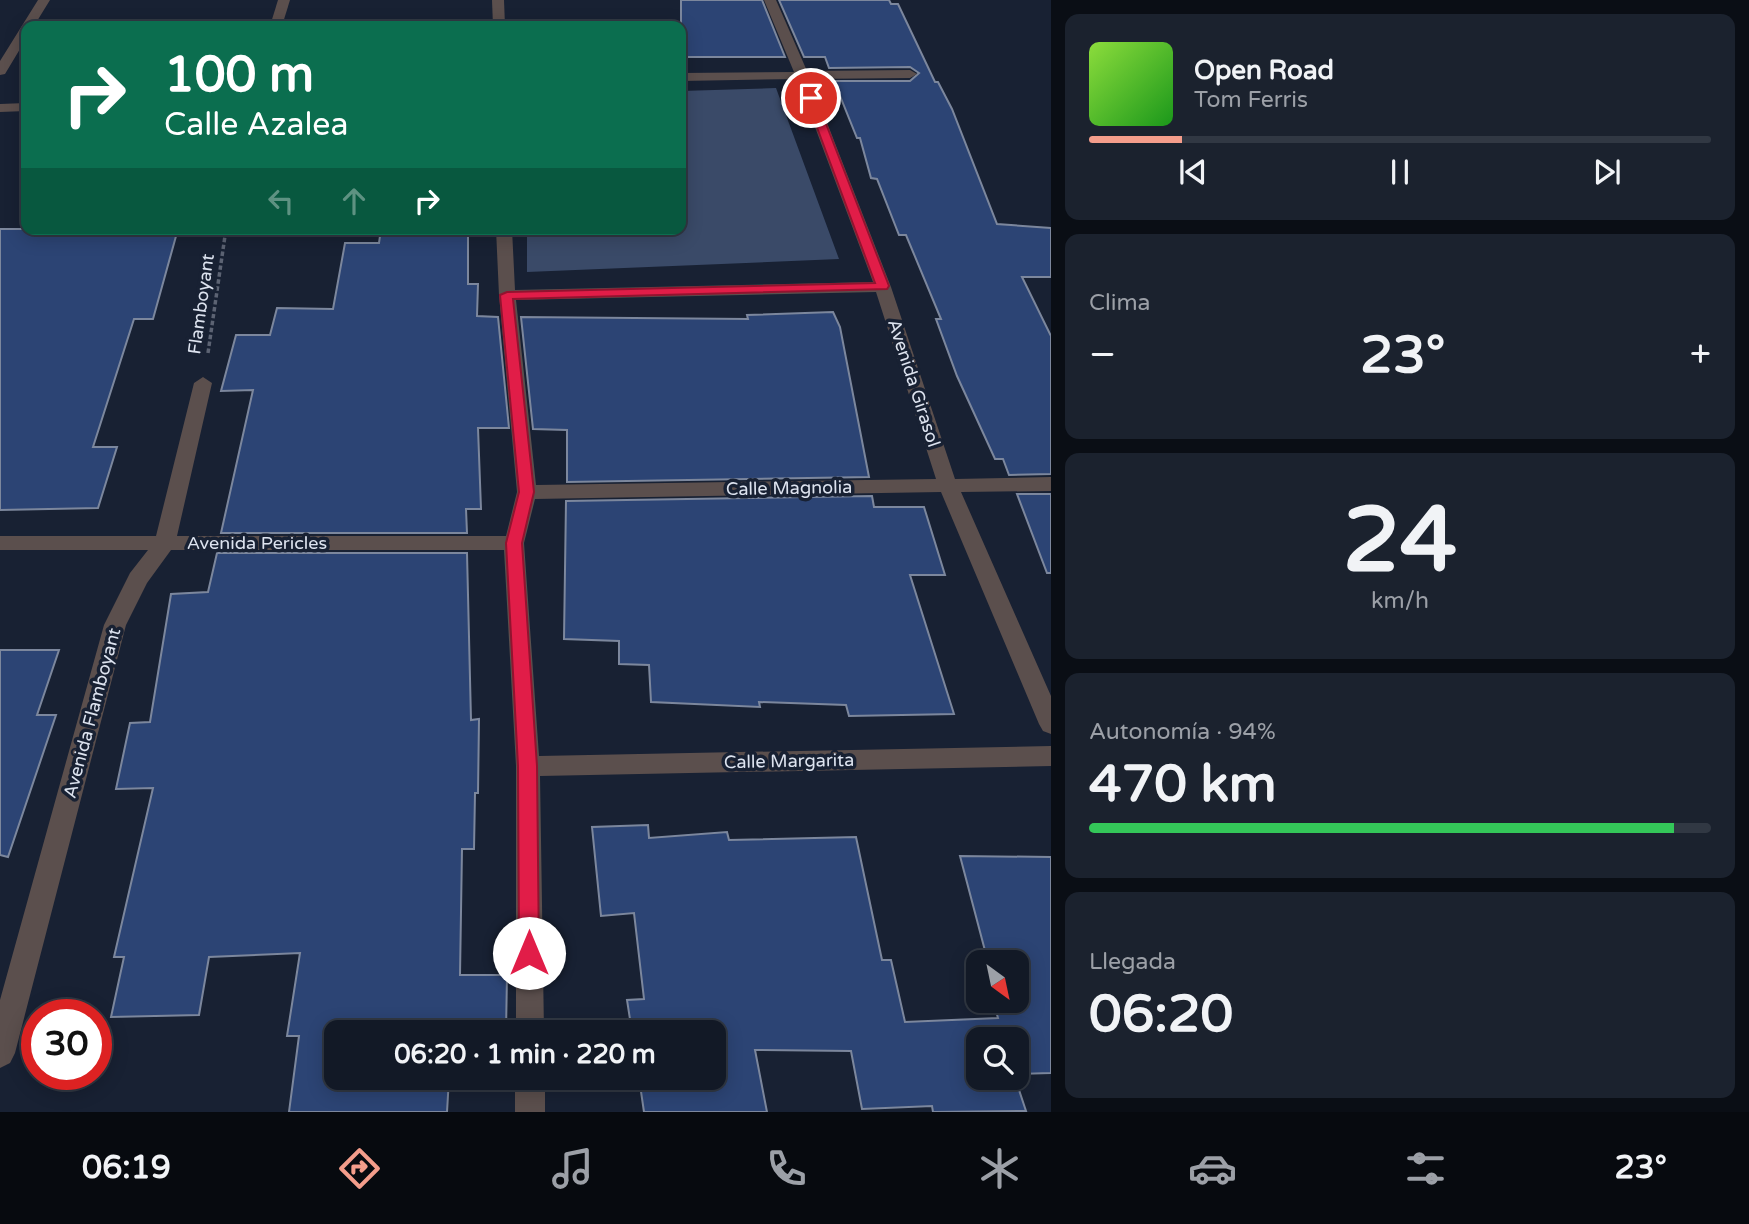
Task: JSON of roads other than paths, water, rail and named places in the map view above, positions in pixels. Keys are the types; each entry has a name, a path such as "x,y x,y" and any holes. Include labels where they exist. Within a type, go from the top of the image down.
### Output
{"street":[{"path":"31,21 44,0"},
{"path":"278,21 284,0"},
{"path":"498,0 499,21"},
{"name":"Avenida Girasol","path":"770,0 802,75 883,286 948,486 1051,724"},
{"path":"0,71 21,38"},
{"path":"686,77 910,74"},
{"path":"0,107 21,107"},
{"path":"504,235 507,295 527,492 514,543 527,766 530,1020"},
{"path":"507,295 883,286"},
{"name":"Avenida Flamboyant","path":"0,1053 115,625 138,579 165,543 203,383"},
{"name":"Calle Magnolia","path":"527,492 1051,484"},
{"name":"Avenida Pericles","path":"0,543 514,543"},
{"name":"Calle Margarita","path":"527,766 1051,756"},
{"path":"530,1090 530,1112"}]}
